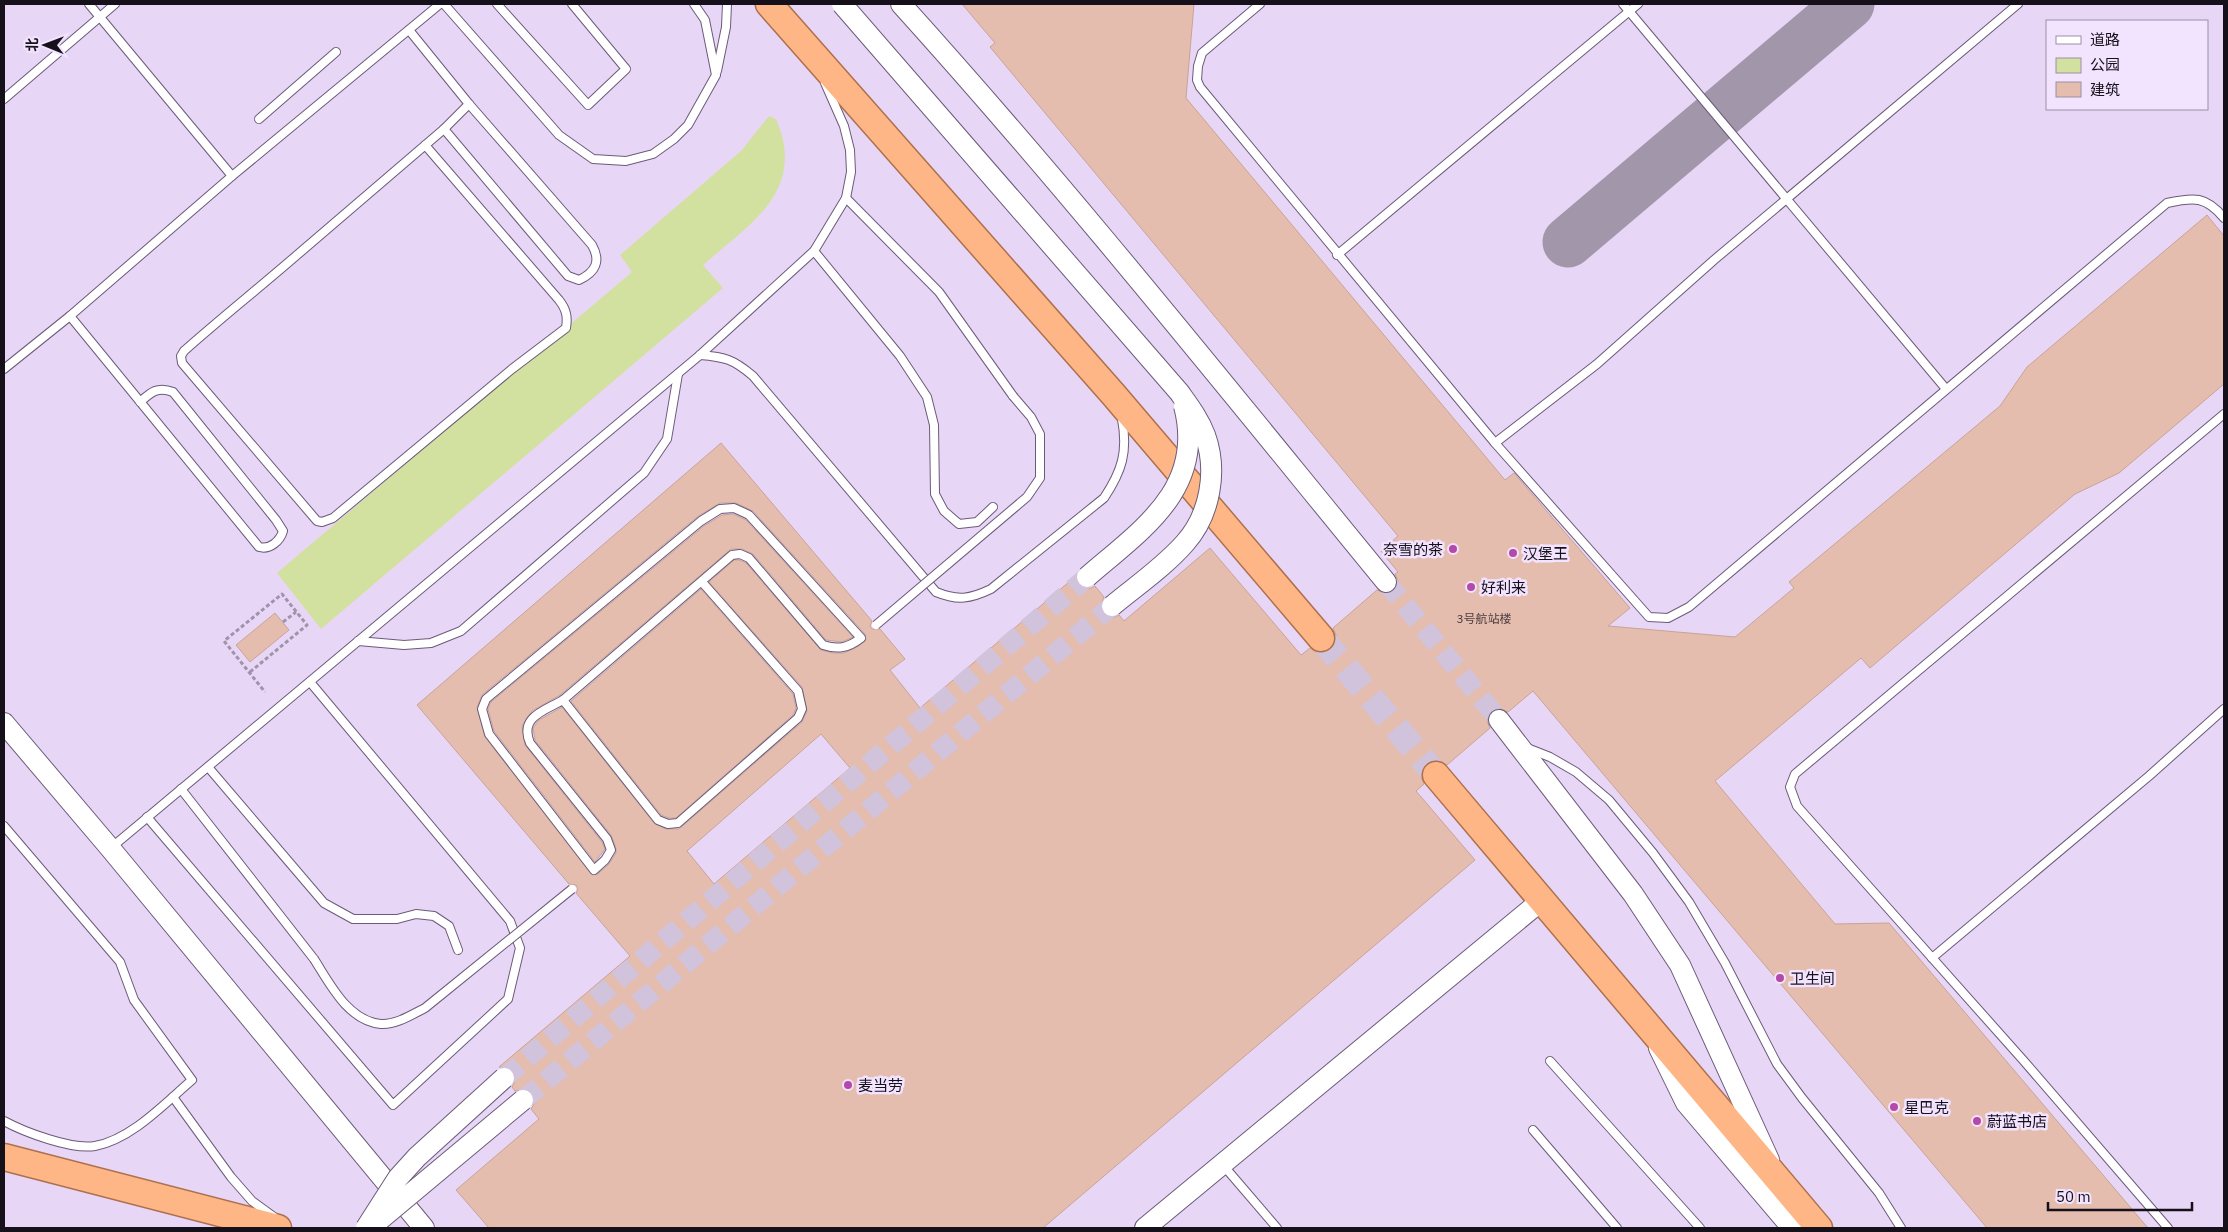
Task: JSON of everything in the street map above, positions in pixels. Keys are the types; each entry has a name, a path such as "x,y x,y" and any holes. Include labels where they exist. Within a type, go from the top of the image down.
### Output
{"highway":[{"path":"769,4 1113,394 1322,638"},
{"path":"1436,774 1819,1228"},
{"path":"4,1157 278,1228"}],"street":[{"path":"842,4 1179,392 1193,412 1204,435 1211,458 1211,479 1206,504 1198,524 1186,543 1112,606"},
{"path":"901,4 993,106 1074,201 1386,582"},
{"path":"1087,577 1154,519 1168,503 1176,487 1188,445 1188,424 1179,392"},
{"path":"1499,720 1633,894 1680,966 1778,1180"},
{"path":"4,723 110,848 424,1228"},
{"path":"1144,1228 1542,900"},
{"path":"1647,1025 1686,1103 1792,1228"},
{"path":"368,1228 398,1178 417,1157 504,1078"},
{"path":"368,1228 523,1100"}],"lane":[{"path":"89,4 232,176"},
{"path":"4,99 116,4"},
{"path":"5,365 70,316 232,176 442,4 559,135 593,158 626,162 653,154 674,139 688,125 716,75 726,26 727,4"},
{"path":"497,4 588,106 626,68 572,4"},
{"path":"694,4 705,20 716,75"},
{"path":"1260,4 1202,53 1198,66 1197,80 1200,88 1495,443 1649,617 1668,618 1688,607 2167,203 2190,198 2213,205 2224,218"},
{"path":"1623,4 1946,389"},
{"path":"1337,255 1638,4"},
{"path":"1495,443 1597,364 1714,260 2018,4"},
{"path":"409,30 469,104 592,245 598,260 596,267 580,280 568,276 444,129"},
{"path":"110,848 678,374 814,251 846,198 850,172 850,150 844,126 833,100 804,43"},
{"path":"259,119 336,52"},
{"path":"425,145 559,300 565,308 568,319 566,328 512,369 333,518 322,522 317,521 182,363 181,356 190,346 425,145 444,129 469,104"},
{"path":"846,198 939,292 1013,396 1031,417 1040,434 1040,478 1027,497 876,625"},
{"path":"814,251 900,356 927,397 934,426 935,494 944,511 959,524 977,522 993,507"},
{"path":"70,316 140,402 259,547 270,547 281,537 283,531 276,520 174,392 158,389 151,392 140,402"},
{"path":"700,355 718,356 737,362 753,376 936,592 953,599 975,597 991,590 1104,498 1117,479 1124,455 1125,435 1122,418 1113,394"},
{"path":"358,641 404,645 431,644 461,630 644,472 667,439 678,374"},
{"path":"2168,1228 1797,806 1790,787 1795,774 2224,414"},
{"path":"734,508 749,515 861,638 836,649 823,645 749,558 740,554 732,556 702,582 563,700 531,719 527,724 526,732 530,743 607,839 611,850 605,860 594,870 489,734 482,709 486,699 496,688 701,521 720,509 734,508"},
{"path":"563,700 658,820 668,824 678,823 798,718 802,709 798,692 702,582"},
{"path":"147,817 393,1105 508,999 520,948 510,921 310,682"},
{"path":"1932,958 2149,776 2224,709"},
{"path":"1519,745 1550,757 1576,772 1609,800 1653,853 1689,902 1725,963 1777,1064 1879,1193 1901,1228"},
{"path":"208,767 324,903 353,919 397,919 416,914 434,916 449,926 458,950"},
{"path":"180,790 314,959 342,1001 361,1017 382,1024 402,1019 425,1008 572,889"},
{"path":"4,826 120,962 134,1000 192,1080 135,1127 113,1140 94,1146 40,1137 4,1121"},
{"path":"1550,1061 1700,1228"},
{"path":"173,1097 231,1178 247,1195 290,1228"},
{"path":"4,1114 14,1126"},
{"path":"1533,1130 1617,1228"},
{"path":"1223,1164 1276,1228"}],"path":[{"path":"250,672 307,625 282,594 224,641 265,692"},
{"path":"283,622 296,612"}],"shaded area":[{"path":"4,4 2224,4 2224,1228 4,1228"}],"green space":[{"path":"769,116 776,119 784,144 784,166 779,186 769,203 755,219 703,265 723,288 321,629 277,573 632,272 620,255 741,151"}],"building":[{"path":"962,4 1194,4 1186,98 1505,480 1514,473 1630,608 1608,626 1735,637 1794,588 1789,582 2000,406 2027,367 2207,215 2224,236 2224,384 2119,473 2075,494 1870,668 1861,658 1715,781 1835,924 1889,923 2148,1228 1987,1228 1533,691 1508,712 1498,708 1491,711 1487,721 1490,728 1447,765 1441,761 1433,760 1426,764 1422,770 1421,777 1424,784 1416,791 1475,860 1043,1228 489,1228 456,1190 539,1119 531,1109 534,1104 532,1093 527,1089 515,1091 512,1087 515,1081 513,1070 507,1067 499,1067 630,956 576,893 578,889 576,885 569,884 417,705 721,443 872,621 870,626 872,629 880,629 905,659 890,670 920,708 1076,576 1078,585 1089,589 1095,586 1104,597 1100,607 1103,614 1113,618 1119,615 1124,621 1210,548 1301,655 1310,648 1316,652 1324,653 1330,650 1335,643 1336,635 1333,628 1377,590 1387,594 1397,587 1398,581 1395,574 1398,572 1381,551 1398,536 990,47 995,43","holes":["720,503 736,503 753,511 865,634 866,640 859,646 844,653 821,650 746,563 739,560 734,560 709,582 802,687 807,711 802,722 679,829 666,829 654,823 562,707 539,720 533,728 535,740 611,835 616,848 616,853 609,864 598,874 592,875 485,737 477,707 482,695 697,517","821,734 850,768 714,884 687,851"]},
{"path":"733,514 746,520 853,637 842,642 826,640 753,554 742,549 731,549 560,695 532,711 522,726 525,745 602,842 605,849 595,862 494,731 488,709 491,702 704,526 722,515"},
{"path":"701,589 793,694 796,708 793,715 676,818 669,818 661,815 571,701"},
{"path":"275,613 289,630 250,662 236,645"}],"taxiway":[{"path":"1568,242 1849,4"}],"tunnel":[{"path":"504,1078 1087,577"},
{"path":"1386,582 1499,720"},
{"path":"523,1100 1112,606"},
{"path":"1321,638 1436,775"}],"place":[{"name":"奈雪的茶","path":"1453,549"},
{"name":"汉堡王","path":"1513,553"},
{"name":"好利来","path":"1471,587"},
{"name":"卫生间","path":"1780,978"},
{"name":"麦当劳","path":"848,1085"},
{"name":"星巴克","path":"1894,1107"},
{"name":"蔚蓝书店","path":"1977,1121"}]}
